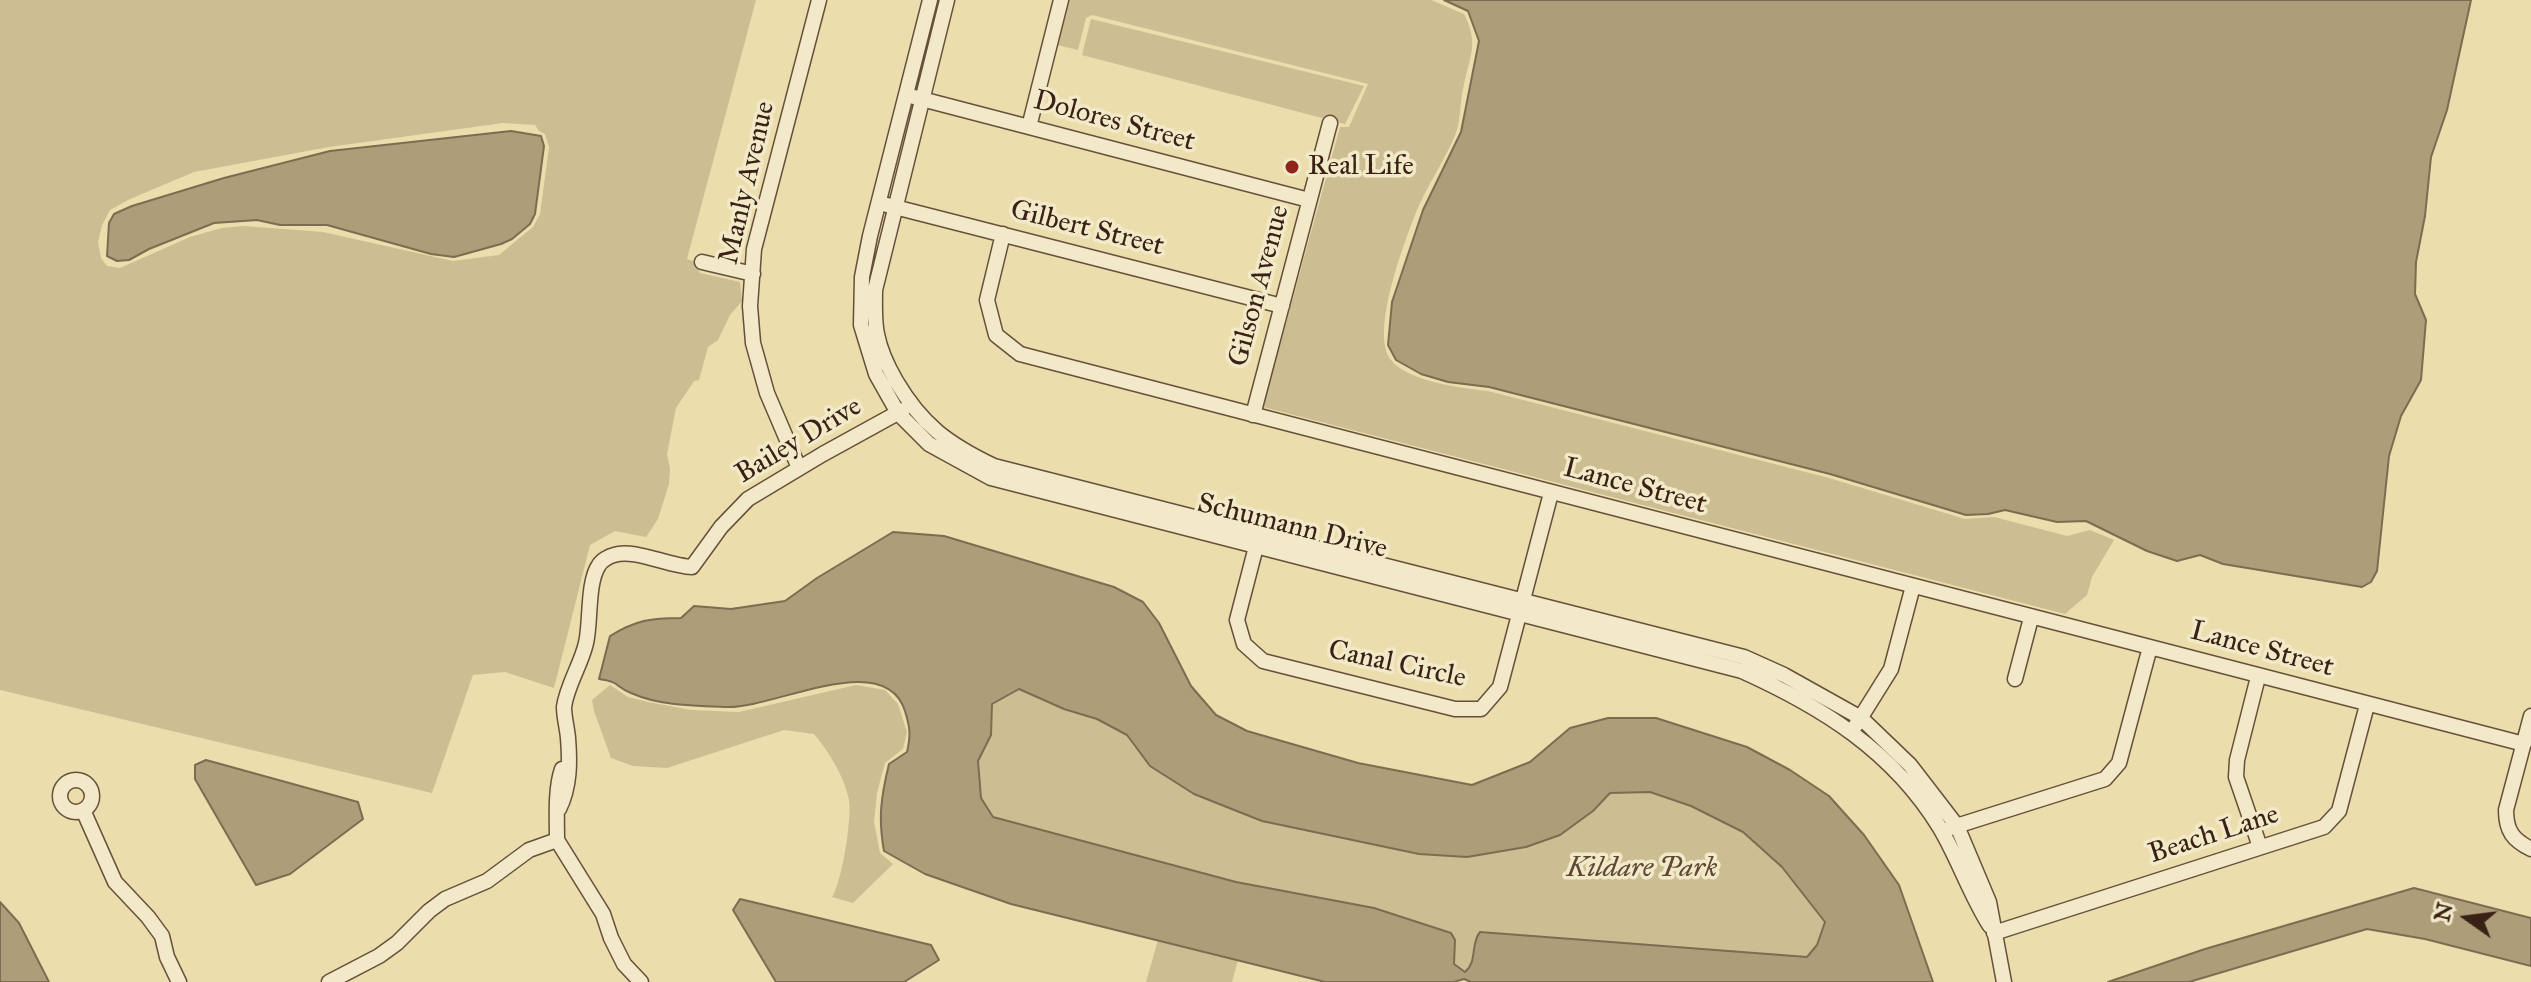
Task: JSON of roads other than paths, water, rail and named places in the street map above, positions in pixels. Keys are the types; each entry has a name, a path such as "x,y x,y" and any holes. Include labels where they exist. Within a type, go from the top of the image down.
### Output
{"street":[{"name":"Manly Avenue","path":"799,468 767,393 753,343 750,306 754,249 819,0"},
{"name":"Schumann Drive","path":"930,0 862,277 861,325 876,374 929,444 991,478 1258,538 1521,606 1744,657 1784,675 1910,765 1957,826 1989,902 2004,982"},
{"name":"Schumann Drive","path":"904,410 877,335 875,290 947,0"},
{"path":"1029,127 1061,0"},
{"name":"Dolores Street","path":"906,95 1309,200"},
{"name":"Gilson Avenue","path":"1253,415 1330,123"},
{"name":"Gilbert Street","path":"879,203 1282,306"},
{"name":"Lance Street","path":"1003,234 987,300 996,335 1020,354 2524,744"},
{"path":"702,262 753,274"},
{"name":"Bailey Drive","path":"557,840 559,809 567,794 566,695 586,642 593,582 599,564 611,555 625,553 675,567 692,567 721,527 748,499 904,410"},
{"name":"Canal Circle","path":"1258,538 1237,620 1244,644 1263,661 1455,709 1481,709 1500,687 1551,493"},
{"path":"1856,724 1891,669 1913,586"},
{"path":"2015,679 2031,618"},
{"path":"1942,830 2105,779 2119,763 2150,647"},
{"path":"2258,677 2237,760 2236,777 2260,847"},
{"name":"Beach Lane","path":"1994,933 2324,827 2339,811 2367,705"},
{"path":"2531,716 2506,810 2506,824 2513,838 2531,849"},
{"name":"Schumann Drive","path":"1856,724 1942,830 1963,869 1979,909 1994,933"},
{"path":"83,810 115,882 162,936 167,957 179,982"},
{"path":"329,982 379,956 445,899 487,881 529,850 557,840 603,914 624,964 641,982"}],"place":[{"name":"Real Life","path":"1292,167"}],"park label":[{"name":"Kildare Park","path":"1642,869"}]}
